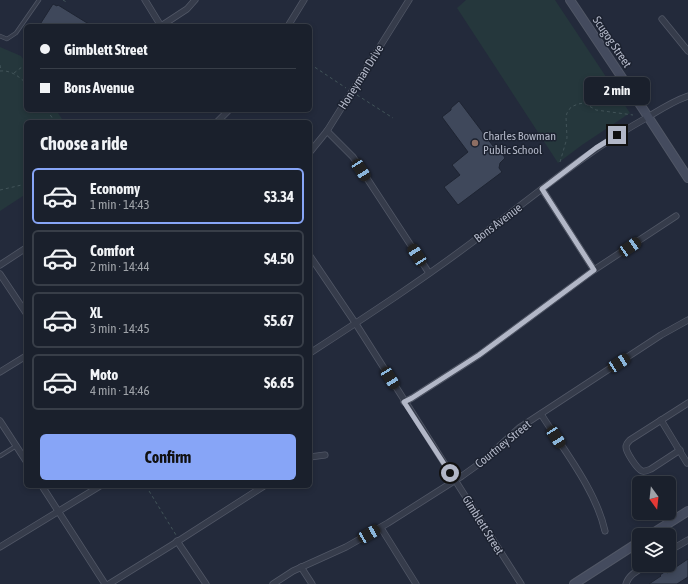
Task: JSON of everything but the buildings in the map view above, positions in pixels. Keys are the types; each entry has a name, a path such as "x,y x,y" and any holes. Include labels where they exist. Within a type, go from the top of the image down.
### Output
{"street":[{"path":"145,0 160,24"},
{"path":"164,24 187,9 195,0"},
{"path":"289,24 304,0"},
{"name":"Honeyman Drive","path":"312,150 327,131 409,0"},
{"name":"Scugog Street","path":"570,0 688,178"},
{"path":"662,19 688,51"},
{"name":"Bons Avenue","path":"312,352 430,274 596,148 638,122 670,104 688,96"},
{"path":"219,120 227,112"},
{"path":"327,131 353,157 430,274"},
{"path":"542,189 594,270"},
{"path":"404,402 479,355 594,270 676,216"},
{"path":"0,265 24,249"},
{"path":"312,259 356,324"},
{"path":"0,274 24,310"},
{"name":"Courtney Street","path":"273,584 301,567 346,547 381,528 483,461 519,428 661,335 688,320"},
{"name":"Gimblett Street","path":"356,324 404,402 521,584"},
{"path":"0,372 24,357"},
{"path":"680,450 646,471 642,471 638,468 626,450 626,446 627,442 688,403"},
{"path":"541,414 586,483 605,530"},
{"path":"661,420 688,463"},
{"path":"0,421 24,458"},
{"path":"312,457 325,455"},
{"path":"43,488 105,584"},
{"path":"0,547 97,488"},
{"path":"109,584 261,488"},
{"path":"661,528 688,511"},
{"path":"381,528 416,584"},
{"path":"676,547 688,540"},
{"path":"177,541 206,584"},
{"path":"574,584 632,547"},
{"path":"301,567 312,584"},
{"path":"626,584 630,575 635,572"}],"lane":[{"path":"0,36 7,39 16,33 38,0"},
{"path":"0,456 16,446"}],"path":[{"path":"63,0 68,3"},
{"path":"0,65 1,71 8,71 24,82"},
{"path":"13,74 24,66"},
{"path":"560,162 567,138 566,117 571,107 584,103 596,110 634,115"},
{"path":"0,190 24,184"},
{"path":"147,488 176,534 177,541"}],"shaded area":[{"path":"466,0 555,0 630,113 558,163 457,8"},
{"path":"0,47 21,56 24,60 24,112 57,112 63,120 24,120 24,195 0,211"}],"place":[{"name":"Charles Bowman Public School","path":"475,143"}],"route":[{"path":"450,473 404,402 479,355 594,270 542,189 596,148 617,135"}]}
